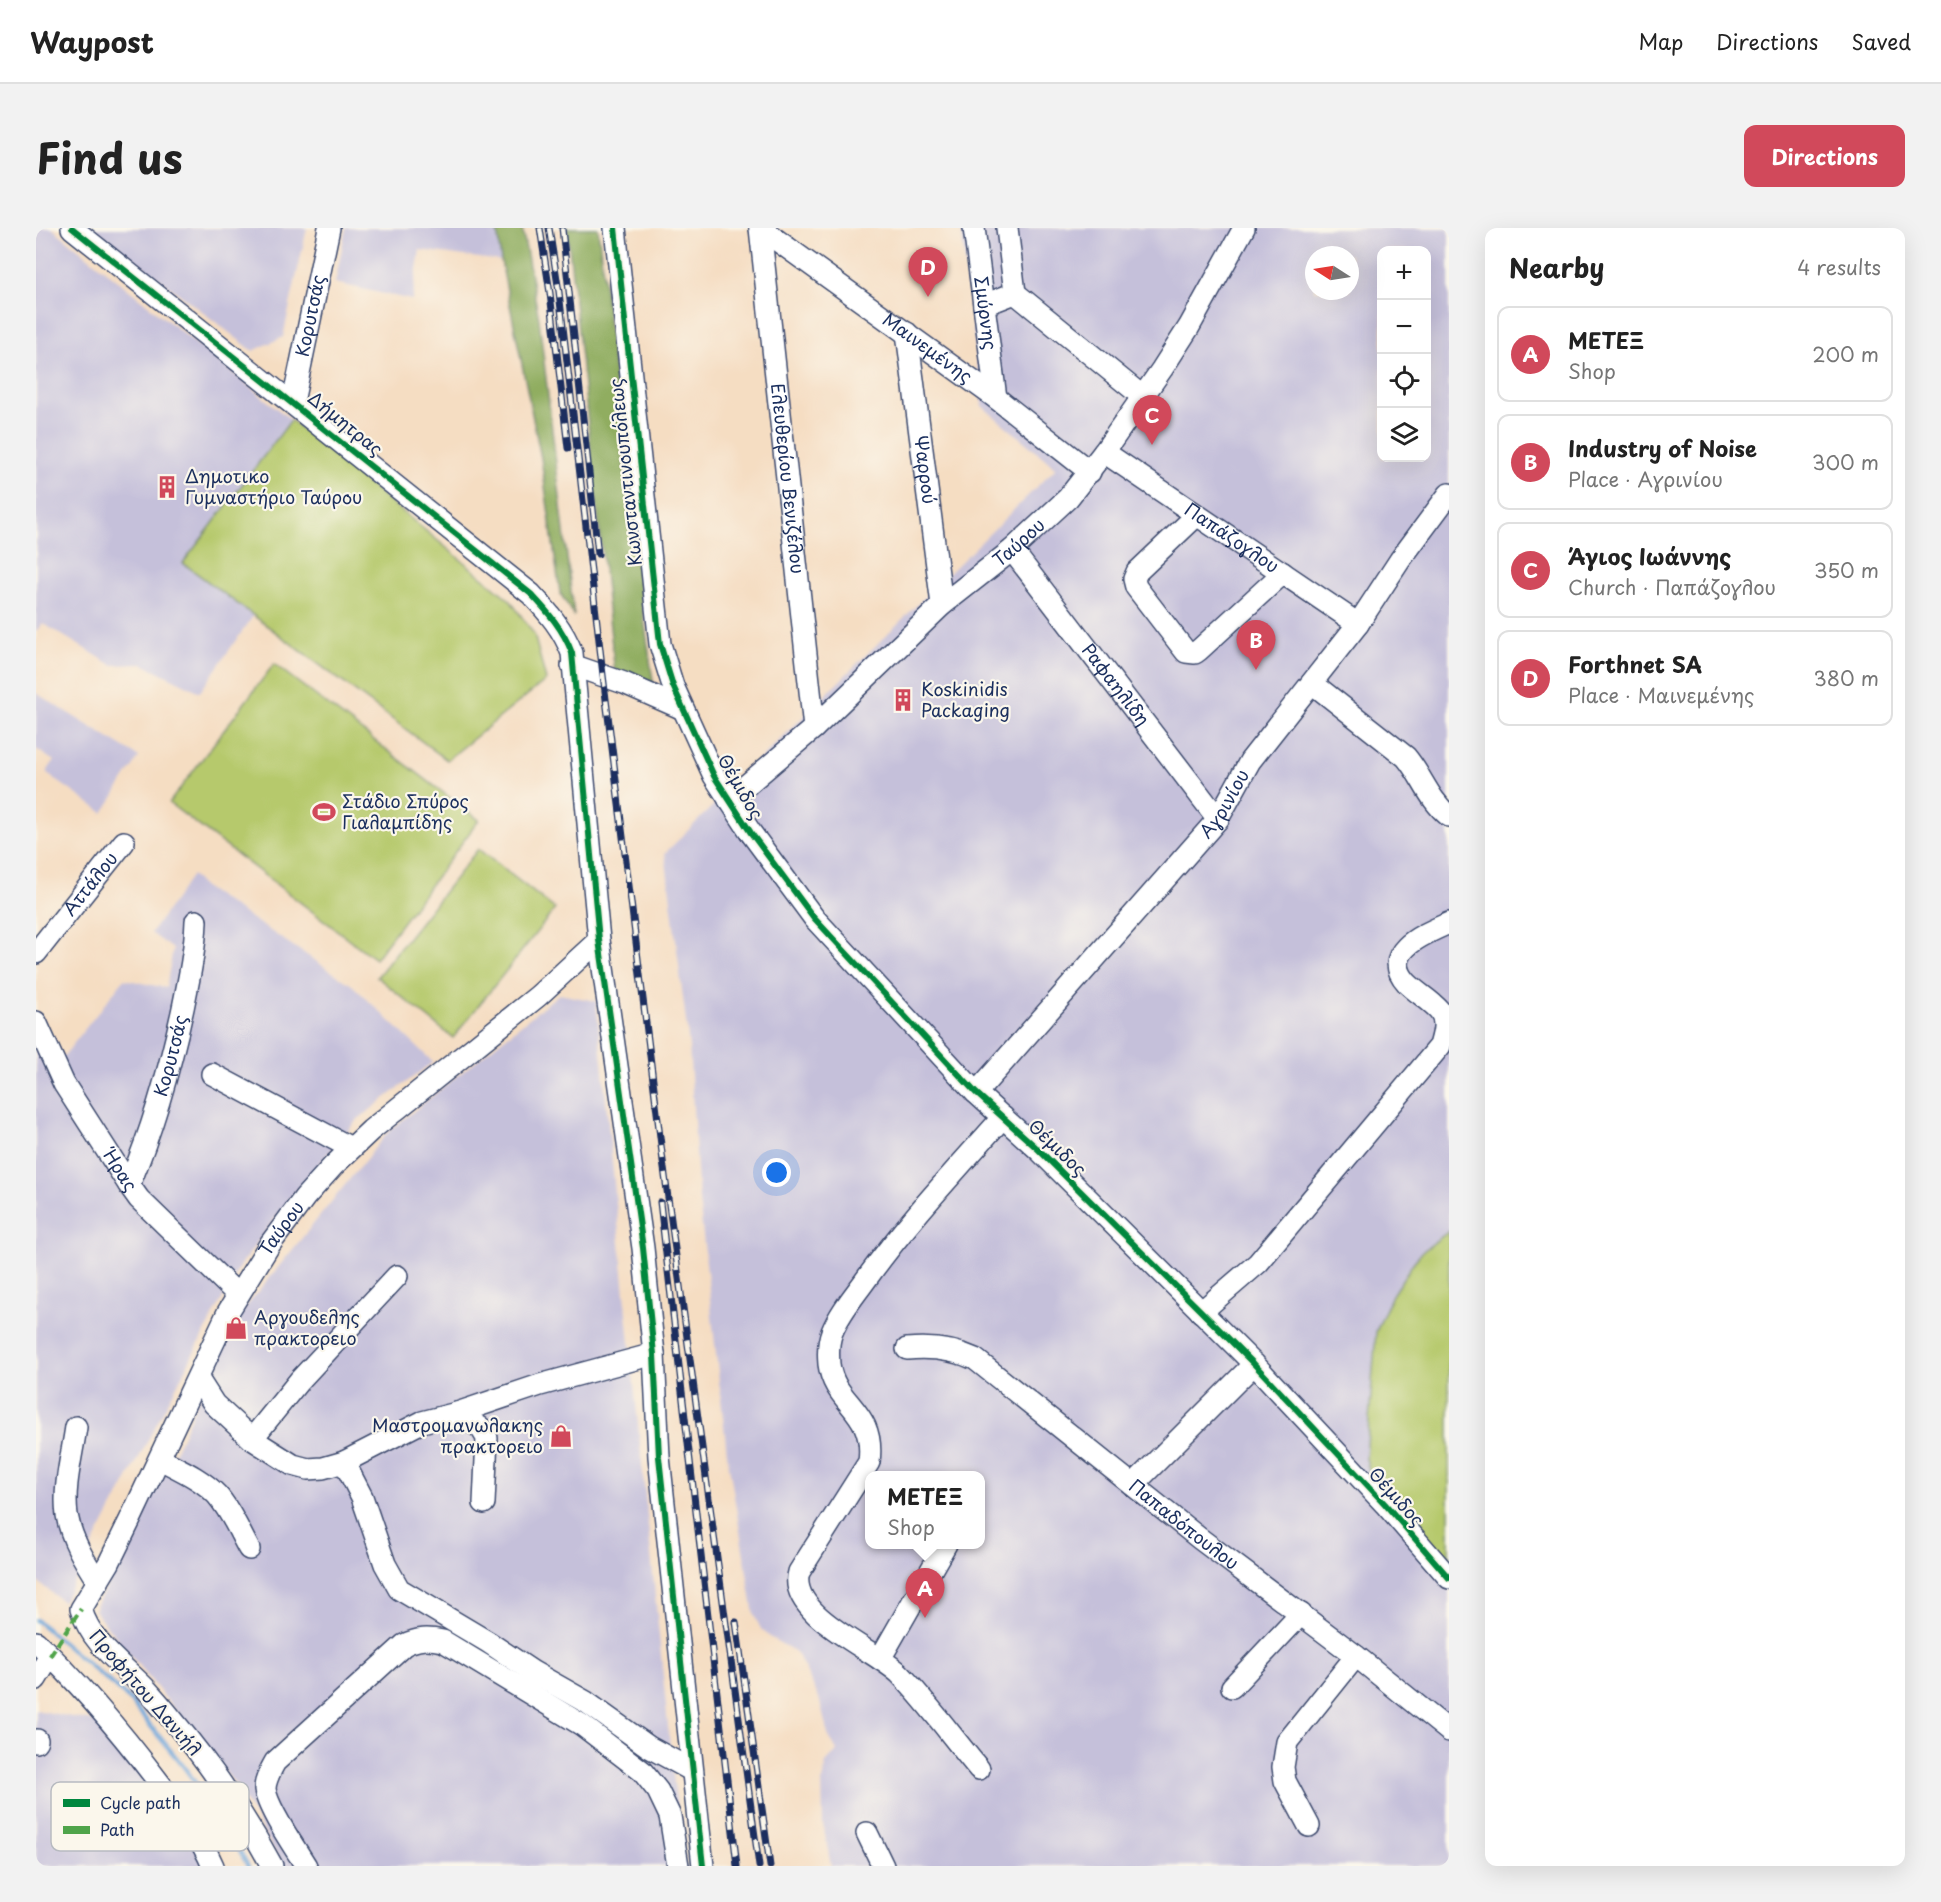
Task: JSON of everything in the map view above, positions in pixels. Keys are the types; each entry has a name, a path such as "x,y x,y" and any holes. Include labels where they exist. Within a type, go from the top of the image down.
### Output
{"street":[{"name":"Δήμητρας","path":"72,228 531,594 556,621 572,652 599,940 644,1248 654,1354 659,1457 703,1866"},
{"name":"Κορυτσάς","path":"293,402 329,228"},
{"name":"Κωνσταντινουπόλεως","path":"615,228 660,644 666,668 683,709"},
{"name":"Μαινεμένης","path":"760,228 996,398 1090,472"},
{"name":"Ελευθερίου Βενιζέλου","path":"760,228 814,728"},
{"name":"Σμύρνης","path":"974,228 996,398"},
{"path":"1007,228 1015,293 1143,397"},
{"name":"Ταύρου","path":"729,801 814,728 942,605 1012,550 1068,498 1090,472 1189,327 1244,228"},
{"path":"984,305 1015,293"},
{"name":"Ψαρρού","path":"907,333 942,605"},
{"name":"Παπάζογλου","path":"1104,452 1358,624"},
{"name":"Αγρινίου","path":"976,1092 1218,819 1250,761 1358,624 1400,560 1449,494"},
{"path":"1197,515 1137,572 1134,579 1136,588 1186,652 1195,653 1199,650 1283,573"},
{"name":"Ραφαηλίδη","path":"1012,550 1218,819"},
{"path":"572,665 624,683 683,709"},
{"path":"1312,683 1406,757 1430,796 1449,816"},
{"name":"Θέμιδος","path":"683,709 714,776 729,801 780,875 814,918 976,1092 1039,1150 1254,1364 1385,1504 1449,1578"},
{"name":"Αττάλου","path":"36,953 124,842"},
{"name":"Κορυτσάς","path":"129,1185 142,1153 172,1059 195,952 196,921"},
{"path":"1202,1312 1258,1263 1440,1046 1445,1030 1440,1011 1405,980 1398,966 1402,951 1413,939 1449,923"},
{"name":"Ταύρου","path":"81,1609 98,1582 160,1459 228,1312 270,1244 305,1197 351,1148 538,996 599,940"},
{"name":"Ήρας","path":"36,1022 64,1084 139,1199 238,1294"},
{"path":"212,1074 351,1148"},
{"path":"979,1769 903,1678 822,1618 806,1601 797,1579 799,1572 869,1462 870,1440 863,1420 834,1381 830,1364 829,1344 839,1319 887,1251 919,1211 1003,1117"},
{"path":"252,1439 299,1381 397,1276"},
{"name":"Παπαδόπουλου","path":"907,1348 945,1349 975,1359 1449,1731"},
{"path":"198,1379 214,1404 252,1439 293,1465 308,1469 323,1468 344,1462 422,1422 457,1413 540,1385 654,1354"},
{"path":"1133,1485 1254,1364"},
{"path":"457,1413 481,1428 487,1438 484,1503"},
{"path":"76,1427 66,1498 67,1517 73,1538 98,1582"},
{"path":"160,1459 194,1477 216,1495 230,1514 249,1549"},
{"path":"344,1462 362,1497 385,1564 399,1589 586,1702 649,1747 691,1770"},
{"path":"880,1659 944,1549"},
{"name":"Προφήτου Δανιήλ","path":"81,1609 93,1637 155,1699 192,1745 217,1782"},
{"path":"1232,1687 1301,1614"},
{"path":"306,1866 268,1802 265,1788 268,1775 275,1762 405,1645 416,1639 430,1638 443,1641 582,1725 642,1771 658,1791 670,1815 678,1866"},
{"path":"36,1679 43,1649"},
{"path":"43,1649 113,1725 161,1782"},
{"path":"1309,1826 1285,1781 1283,1767 1287,1742 1356,1656"},
{"path":"249,1805 265,1788"},
{"name":"Προφήτου Δανιήλ","path":"249,1830 272,1866"},
{"path":"867,1833 884,1866"},
{"path":"210,1851 213,1866"}],"shaded area":[{"path":"36,228 52,228 291,420 183,563 253,616 200,692 143,664 112,665 42,623 36,632"},
{"path":"94,228 307,228 283,337 253,351"},
{"path":"346,228 497,228 501,261 420,250 412,300 335,283"},
{"path":"961,228 1449,228 1449,1866 831,1866 823,1824 822,1781 826,1763 837,1751 828,1735 819,1698 796,1652 771,1638 761,1629 754,1615 727,1454 699,1199 689,1046 665,853 1056,468 982,406"},
{"path":"36,693 139,757 103,813 46,773 54,761 36,749"},
{"path":"192,875 202,886 352,985 433,1062 357,1120 294,1193 239,1267 63,1602 36,1580 36,1036 53,1070 124,979 166,988 173,949 151,933"},
{"path":"559,994 596,1001 672,1766 684,1866 284,1866 249,1807 249,1782 234,1782 94,1610 170,1463 233,1323 388,1132"},
{"path":"36,1710 102,1723 149,1782 51,1782 51,1851 198,1851 204,1866 36,1866"}],"green space":[{"path":"497,228 522,228 539,319 574,616 560,593 541,458 501,261"},
{"path":"567,228 598,228 632,533 654,688 615,674"},
{"path":"291,420 510,600 534,634 546,680 447,760 183,563"},
{"name":"Στάδιο Σπύρος Γιαλαμπίδης","path":"274,664 479,820 375,959 169,803"},
{"path":"478,849 555,909 453,1038 377,977"},
{"path":"1449,1231 1449,1563 1370,1475 1366,1458 1376,1332 1392,1295 1413,1263 1422,1252"}],"waterway":[{"path":"36,1620 127,1697 195,1782"},
{"path":"240,1851 248,1866"}],"railway":[{"path":"540,228 568,448"},
{"path":"549,228 559,292 603,675 663,1161 759,1866"},
{"path":"562,228 598,554"},
{"path":"660,1202 737,1866"},
{"path":"736,1622 770,1866"}],"marked path":[{"path":"50,1656 81,1609"}],"cycle path":[{"path":"72,228 531,594 554,621 572,653 599,940 643,1248 654,1354 659,1457 703,1866"},
{"path":"615,228 660,644 673,686 714,776 751,833 814,918 976,1093 1039,1150 1254,1364 1385,1504 1449,1578"}],"place":[{"name":"Forthnet SA","path":"928,297"},
{"name":"Άγιος Ιωάννης","path":"1152,445"},
{"name":"Δημοτικο Γυμναστήριο Ταύρου","path":"167,487"},
{"name":"Industry of Noise","path":"1256,670"},
{"name":"Koskinidis Packaging","path":"903,700"},
{"name":"Στάδιο Σπύρος Γιαλαμπίδης","path":"324,812"},
{"name":"Αργουδελης πρακτορειο","path":"236,1328"},
{"name":"Μαστρομανωλακης πρακτορειο","path":"561,1436"},
{"name":"ΜΕΤΕΞ","path":"925,1618"}]}
